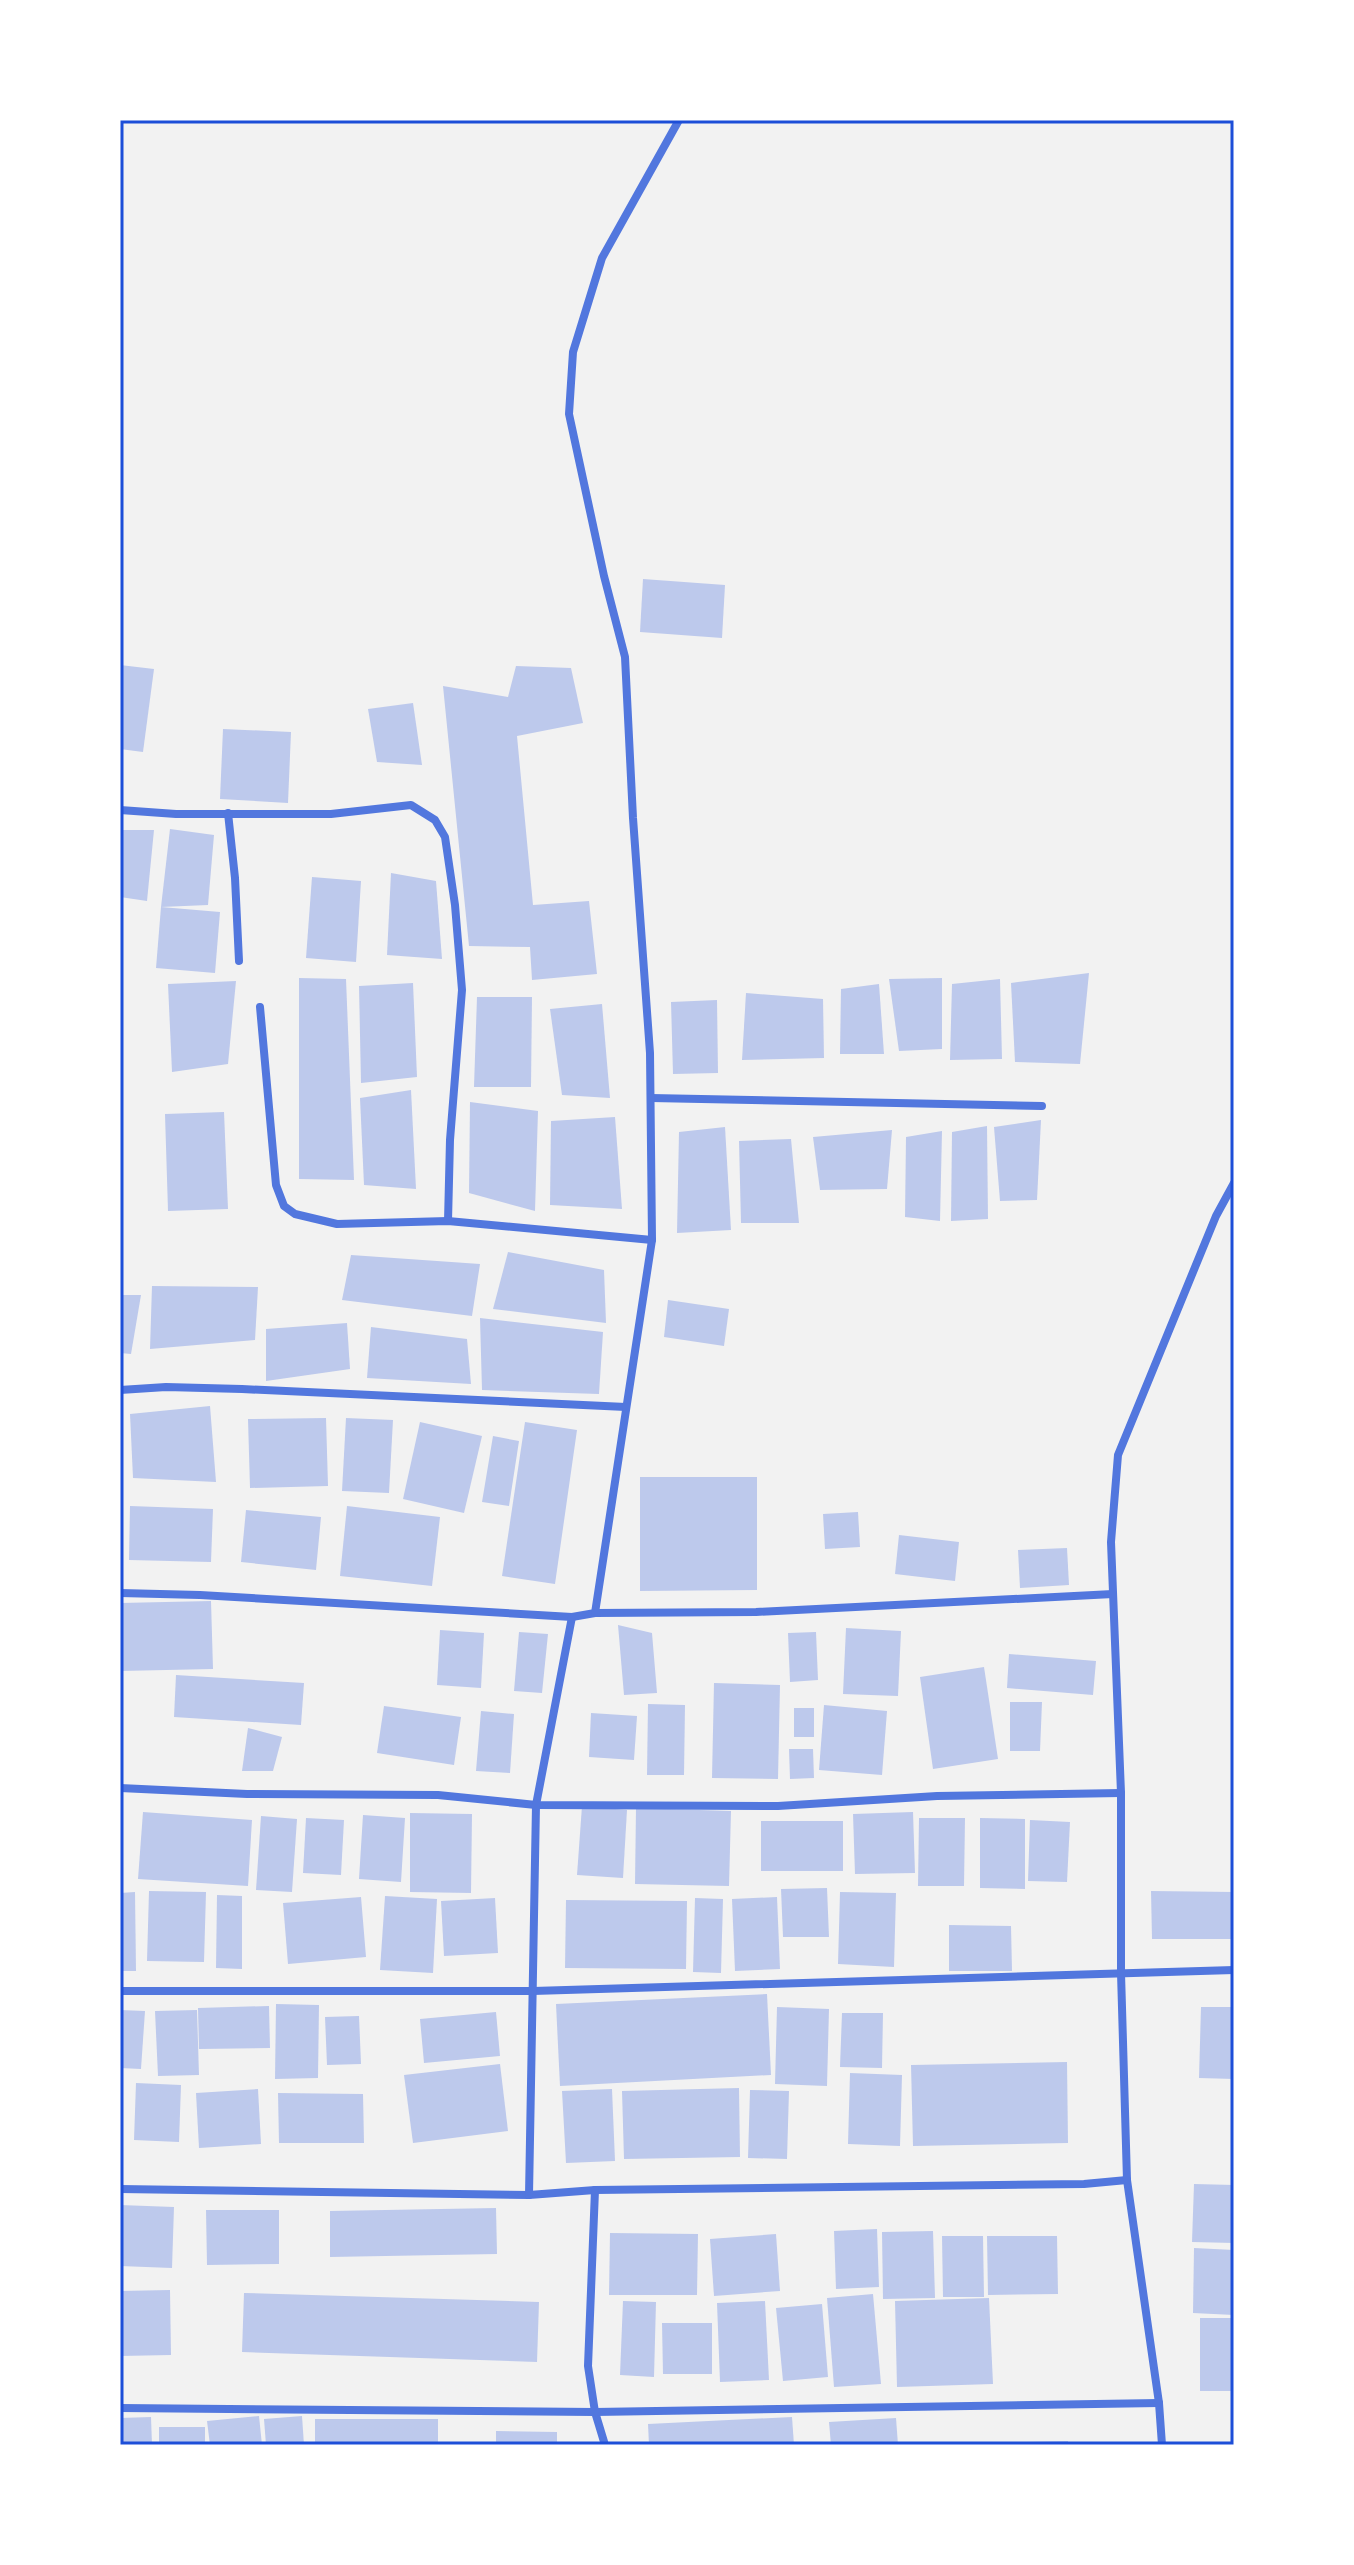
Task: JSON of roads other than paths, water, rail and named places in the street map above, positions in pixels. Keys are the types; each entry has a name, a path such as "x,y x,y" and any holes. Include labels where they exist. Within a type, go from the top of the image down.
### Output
{"street":[{"path":"595,1613 652,1240 651,1098 625,657 569,414 573,352 602,258 679,120"},
{"path":"120,810 331,814 411,805 435,820 445,837 455,905 462,990 450,1140 448,1221"},
{"path":"228,813 239,961"},
{"path":"260,1007 276,1185 284,1206 295,1214 337,1224 448,1221 652,1240"},
{"path":"651,1098 1042,1106"},
{"path":"1162,2445 1159,2403 1127,2180 1121,1973 1121,1793 1111,1542 1118,1455 1216,1216 1234,1183"},
{"path":"120,1390 166,1387 242,1389 626,1407"},
{"path":"120,1593 572,1617 595,1613 756,1612 1113,1594"},
{"path":"529,2195 536,1805 572,1617"},
{"path":"120,1788 247,1794 438,1795 536,1805 778,1806 937,1796 1121,1793"},
{"path":"120,1991 533,1991 1234,1970"},
{"path":"120,2189 529,2195 595,2190 1084,2184 1127,2180"},
{"path":"595,2190 588,2366 595,2412 605,2445"},
{"path":"120,2408 595,2412 1159,2403"}]}
